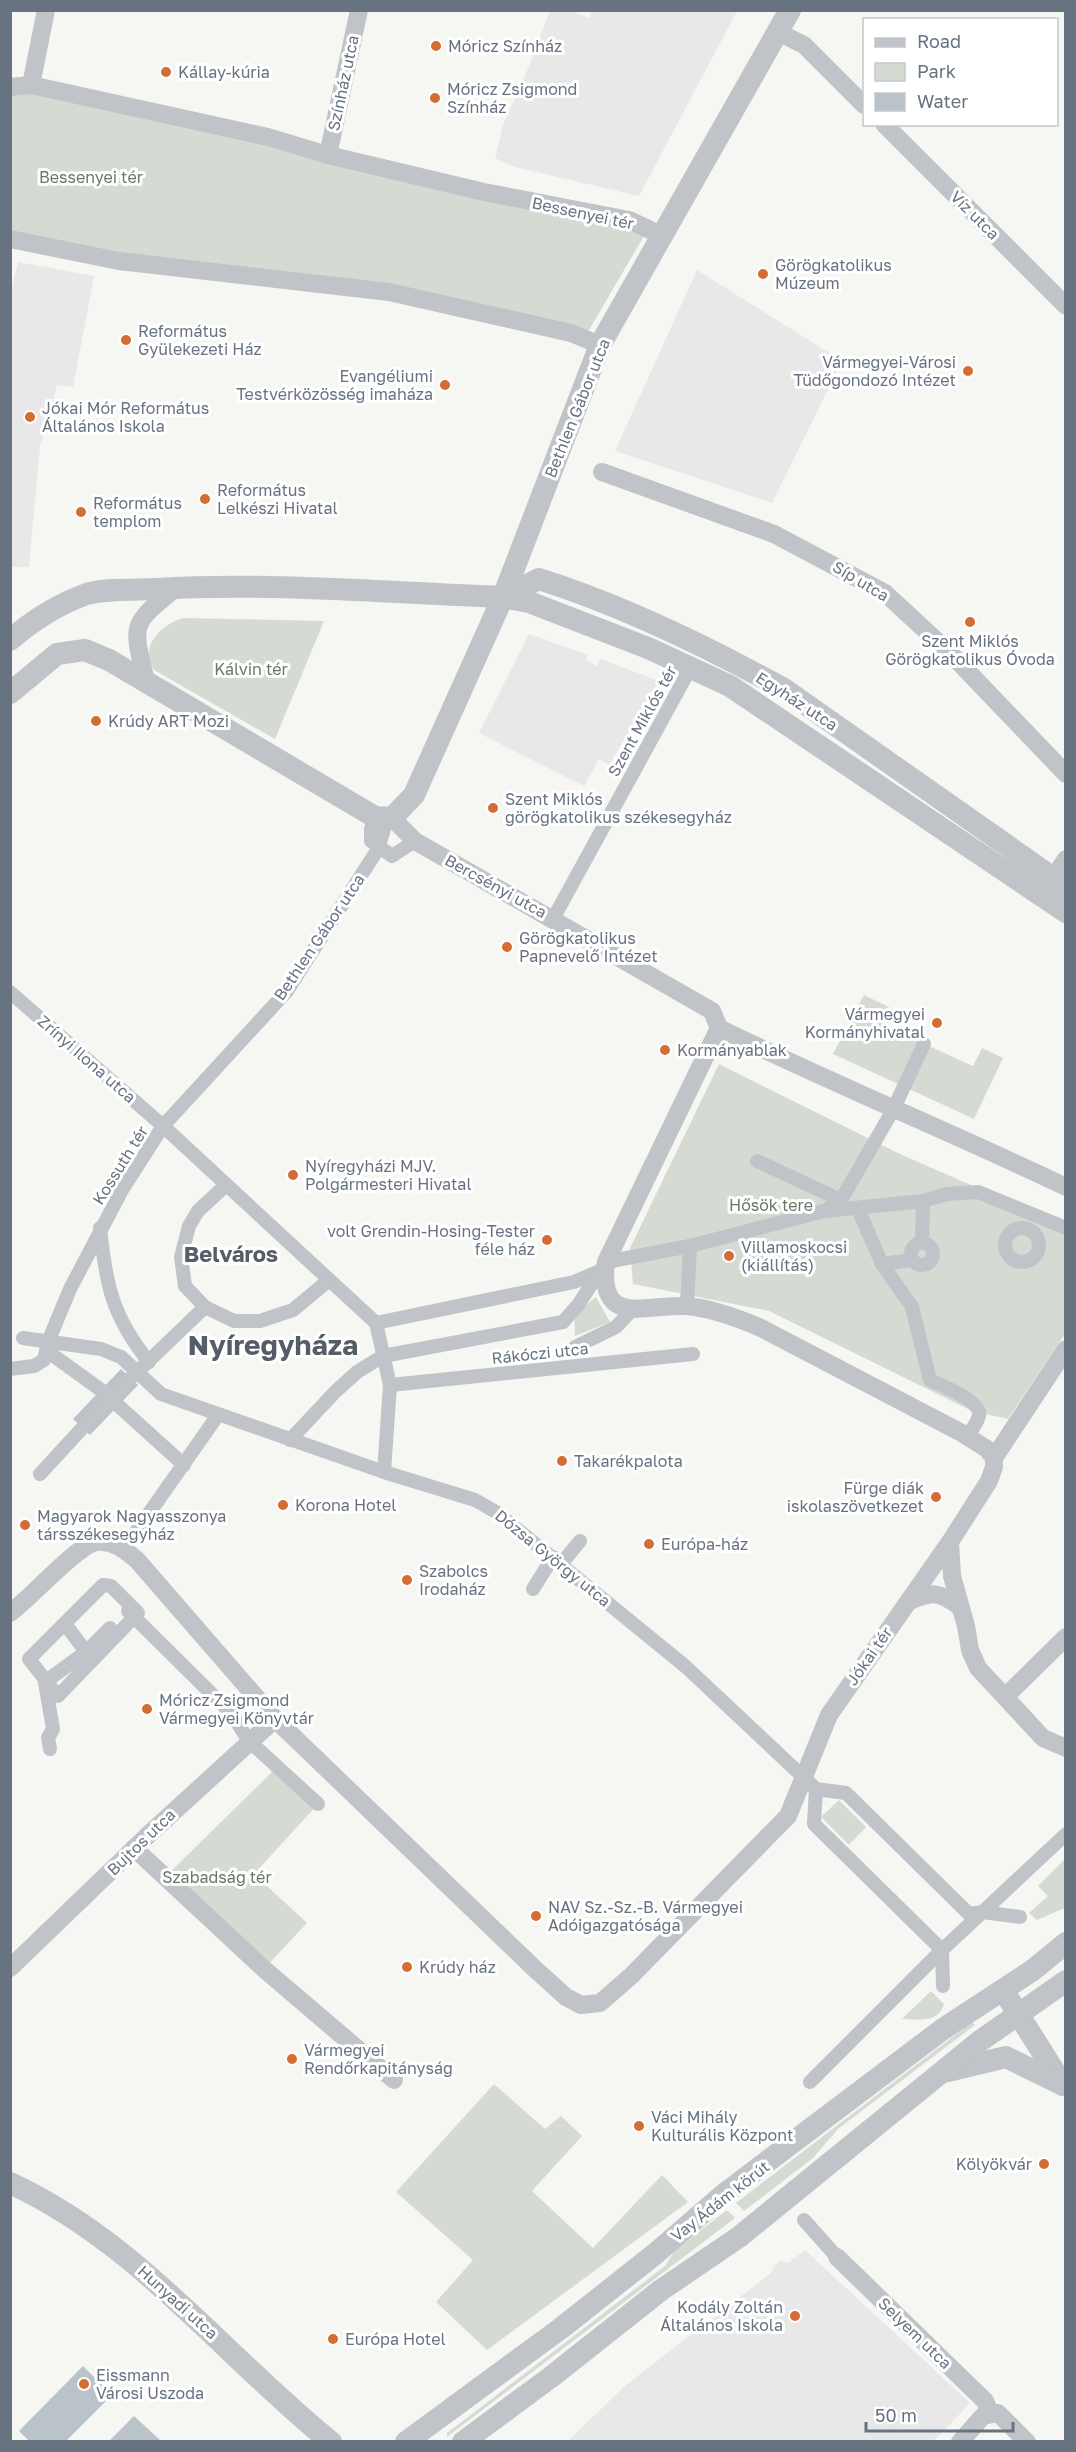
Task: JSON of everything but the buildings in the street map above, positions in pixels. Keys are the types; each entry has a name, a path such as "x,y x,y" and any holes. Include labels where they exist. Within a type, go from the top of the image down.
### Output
{"street":[{"path":"31,85 46,10"},
{"name":"Színház utca","path":"328,155 359,10"},
{"name":"Bethlen Gábor utca","path":"385,818 414,795 503,597 600,345 790,10"},
{"path":"778,32 804,45 863,104"},
{"name":"Bessenyei tér","path":"10,87 31,85 268,137 328,155 484,192 629,220 663,236"},
{"name":"Víz utca","path":"886,126 1065,306"},
{"path":"10,239 119,261 389,292 571,333 600,345"},
{"name":"Síp utca","path":"602,472 774,534 885,593 951,654 1065,774"},
{"name":"Egyház utca","path":"503,597 539,579 659,625 740,665 784,689 1059,883"},
{"path":"10,640 33,621 86,594 176,588"},
{"path":"146,681 135,636 145,613 176,588"},
{"name":"Egyház utca","path":"176,588 308,588 503,597 529,602 691,667 730,686 827,749 1065,912"},
{"path":"10,693 57,654 85,650 146,681"},
{"name":"Szent Miklós tér","path":"553,919 691,667"},
{"name":"Bercsényi utca","path":"146,681 385,818 415,841 712,1011 719,1028"},
{"path":"385,818 371,829 371,841 378,849 392,856 415,841"},
{"name":"Bethlen Gábor utca","path":"164,1126 287,991 378,849"},
{"path":"1059,883 1065,859"},
{"name":"Zrínyi Ilona utca","path":"10,992 164,1126"},
{"path":"290,1440 334,1392 357,1372 383,1356 563,1322 578,1305 603,1266 719,1028 893,1110 1065,1187"},
{"path":"824,1211 841,1200 893,1110 924,1044"},
{"name":"Kossuth tér","path":"48,1346 100,1228 164,1126 376,1323"},
{"path":"757,1161 841,1200"},
{"path":"226,1185 198,1211 189,1226 181,1257 185,1286 205,1306 234,1321 260,1321 293,1310 329,1280"},
{"path":"384,1472 390,1385 376,1323 574,1282 603,1266 824,1211 923,1201 947,1194 978,1192 1065,1228"},
{"path":"882,1264 912,1260 922,1265 931,1260 932,1249 922,1243 923,1201"},
{"path":"858,1209 882,1264 912,1307 930,1380 973,1402 979,1408 979,1416 967,1437"},
{"path":"1029,1229 1037,1216"},
{"path":"100,1228 108,1289 129,1338 149,1362"},
{"path":"687,1306 690,1246"},
{"path":"603,1266 604,1278 611,1298 631,1311 687,1306 736,1317 967,1437 987,1449 994,1458 1065,1349"},
{"path":"40,1474 110,1398 205,1306"},
{"path":"575,1347 616,1327 631,1311"},
{"path":"23,1338 48,1346 101,1349 121,1357 161,1394 218,1415 124,1549"},
{"path":"10,1369 34,1366 44,1360 48,1346"},
{"path":"48,1346 184,1465"},
{"name":"Rákóczi utca","path":"390,1385 693,1354"},
{"name":"Dózsa György utca","path":"218,1415 384,1472 475,1500 496,1512 685,1666 810,1784"},
{"name":"Jókai tér","path":"275,1719 369,1812 566,1997 581,2005 600,2003 631,1976 788,1816 810,1784 829,1715 950,1542 989,1481 994,1467 994,1458"},
{"path":"533,1589 557,1561 580,1541"},
{"path":"10,1613 69,1560 94,1542 110,1543 124,1549 137,1560 275,1719"},
{"path":"950,1542 952,1576 970,1650 978,1668 1043,1738 1065,1748"},
{"path":"45,1682 86,1652 131,1614 138,1613 111,1586 103,1585 66,1625 29,1659 45,1682 58,1696 131,1614"},
{"path":"908,1602 926,1593 946,1596 960,1607"},
{"path":"131,1614 231,1713 249,1741 318,1804"},
{"path":"66,1625 86,1652"},
{"path":"1005,1697 1065,1637"},
{"path":"45,1682 53,1729 48,1738 50,1749"},
{"name":"Bujtos utca","path":"10,1968 134,1848 275,1719"},
{"path":"944,1986 942,1950 814,1824 810,1784 846,1793 969,1914 983,1912 1020,1917"},
{"path":"810,2082 942,1950 1065,1834"},
{"path":"134,1848 264,1969 394,2080"},
{"name":"Vay Ádám körút","path":"406,2442 561,2329 655,2254 723,2195 944,2029 1042,1963 1065,1943"},
{"path":"463,2442 551,2377 661,2290 739,2237 938,2074 1018,2012 1065,1981"},
{"path":"1001,1990 1018,2012 1064,2087"},
{"path":"938,2074 1006,2057 1064,2087"},
{"name":"Hunyadi utca","path":"10,2183 67,2212 111,2243 175,2297 331,2442"},
{"name":"Selyem utca","path":"804,2220 837,2257 985,2401 991,2414 998,2413 1006,2419 1027,2442"},
{"path":"960,2442 982,2416 991,2414"}],"shaded area":[{"path":"550,11 573,11 588,18 592,11 737,11 639,196 515,167 495,158 503,125"},
{"name":"Jókai Mór Református Általános Iskola","path":"18,262 94,276 73,387 57,385 40,446 29,567 10,567 10,297"},
{"path":"697,270 842,361 772,503 615,451"},
{"path":"529,634 588,655 586,660 597,666 601,659 659,681 609,765 599,759 584,786 479,733"},
{"name":"Kodály Zoltán Általános Iskola","path":"805,2250 970,2403 934,2441 568,2441 626,2385 771,2273 780,2261 788,2263"}],"green space":[{"name":"Bessenyei tér","path":"11,87 648,229 585,337 389,292 11,239"},
{"name":"Kálvin tér","path":"183,618 324,621 275,739 154,670 150,662 150,645 160,631"},
{"path":"864,995 889,1007 882,1025 973,1066 982,1048 1003,1058 974,1119 833,1054"},
{"name":"Hősök tere","path":"719,1064 902,1155 1065,1226 1065,1334 1008,1419 972,1411 769,1311 633,1284 630,1248"},
{"path":"596,1297 610,1322 575,1336 574,1315"},
{"name":"Szabadság tér","path":"272,1772 284,1774 318,1804 254,1874 307,1923 264,1969 164,1878"},
{"path":"839,1800 866,1827 849,1845 821,1817"},
{"path":"1065,1859 1065,1908 1037,1920 1029,1913 1048,1896 1038,1886"},
{"path":"931,1991 944,2004 937,2015 921,2020 902,2019"},
{"path":"972,2022 975,2025 838,2129 813,2158 744,2211 736,2203"},
{"path":"494,2084 545,2129 561,2116 582,2136 532,2191 593,2248 662,2175 688,2202 487,2350 436,2302 473,2260 396,2192"},
{"path":"727,2210 735,2218 447,2437 447,2433 665,2266 675,2250"}],"water":[{"path":"121,1369 138,1385 90,1435 73,1419"},
{"path":"83,2366 112,2395 66,2441 29,2441 19,2431"},
{"path":"134,2416 161,2441 109,2441"}],"place":[{"name":"Móricz Színház","path":"436,46"},
{"name":"Kállay-kúria","path":"166,72"},
{"name":"Móricz Zsigmond Színház","path":"435,98"},
{"name":"Görögkatolikus Múzeum","path":"763,274"},
{"name":"Református Gyülekezeti Ház","path":"126,340"},
{"name":"Vármegyei-Városi Tüdőgondozó Intézet","path":"968,371"},
{"name":"Evangéliumi Testvérközösség imaháza","path":"445,385"},
{"name":"Jókai Mór Református Általános Iskola","path":"30,417"},
{"name":"Református Lelkészi Hivatal","path":"205,499"},
{"name":"Református templom","path":"81,512"},
{"name":"Szent Miklós Görögkatolikus Óvoda","path":"970,622"},
{"name":"Krúdy ART Mozi","path":"96,721"},
{"name":"Szent Miklós görögkatolikus székesegyház","path":"493,808"},
{"name":"Görögkatolikus Papnevelő Intézet","path":"507,947"},
{"name":"Vármegyei Kormányhivatal","path":"937,1023"},
{"name":"Kormányablak","path":"665,1050"},
{"name":"Nyíregyházi MJV. Polgármesteri Hivatal","path":"293,1175"},
{"name":"volt Grendin-Hosing-Tester féle ház","path":"547,1240"},
{"name":"Villamoskocsi (kiállítás)","path":"729,1256"},
{"name":"Takarékpalota","path":"562,1461"},
{"name":"Fürge diák iskolaszövetkezet","path":"936,1497"},
{"name":"Korona Hotel","path":"283,1505"},
{"name":"Magyarok Nagyasszonya társszékesegyház","path":"25,1525"},
{"name":"Európa-ház","path":"649,1544"},
{"name":"Szabolcs Irodaház","path":"407,1580"},
{"name":"Móricz Zsigmond Vármegyei Könyvtár","path":"147,1709"},
{"name":"NAV Sz.-Sz.-B. Vármegyei Adóigazgatósága","path":"536,1916"},
{"name":"Krúdy ház","path":"407,1967"},
{"name":"Vármegyei Rendőrkapitányság","path":"292,2059"},
{"name":"Váci Mihály Kulturális Központ","path":"639,2126"},
{"name":"Kölyökvár","path":"1044,2164"},
{"name":"Kodály Zoltán Általános Iskola","path":"795,2316"},
{"name":"Európa Hotel","path":"333,2339"},
{"name":"Eissmann Városi Uszoda","path":"84,2384"}],"district":[{"name":"Belváros","path":"231,1253"},
{"name":"Nyíregyháza","path":"273,1344"}]}
